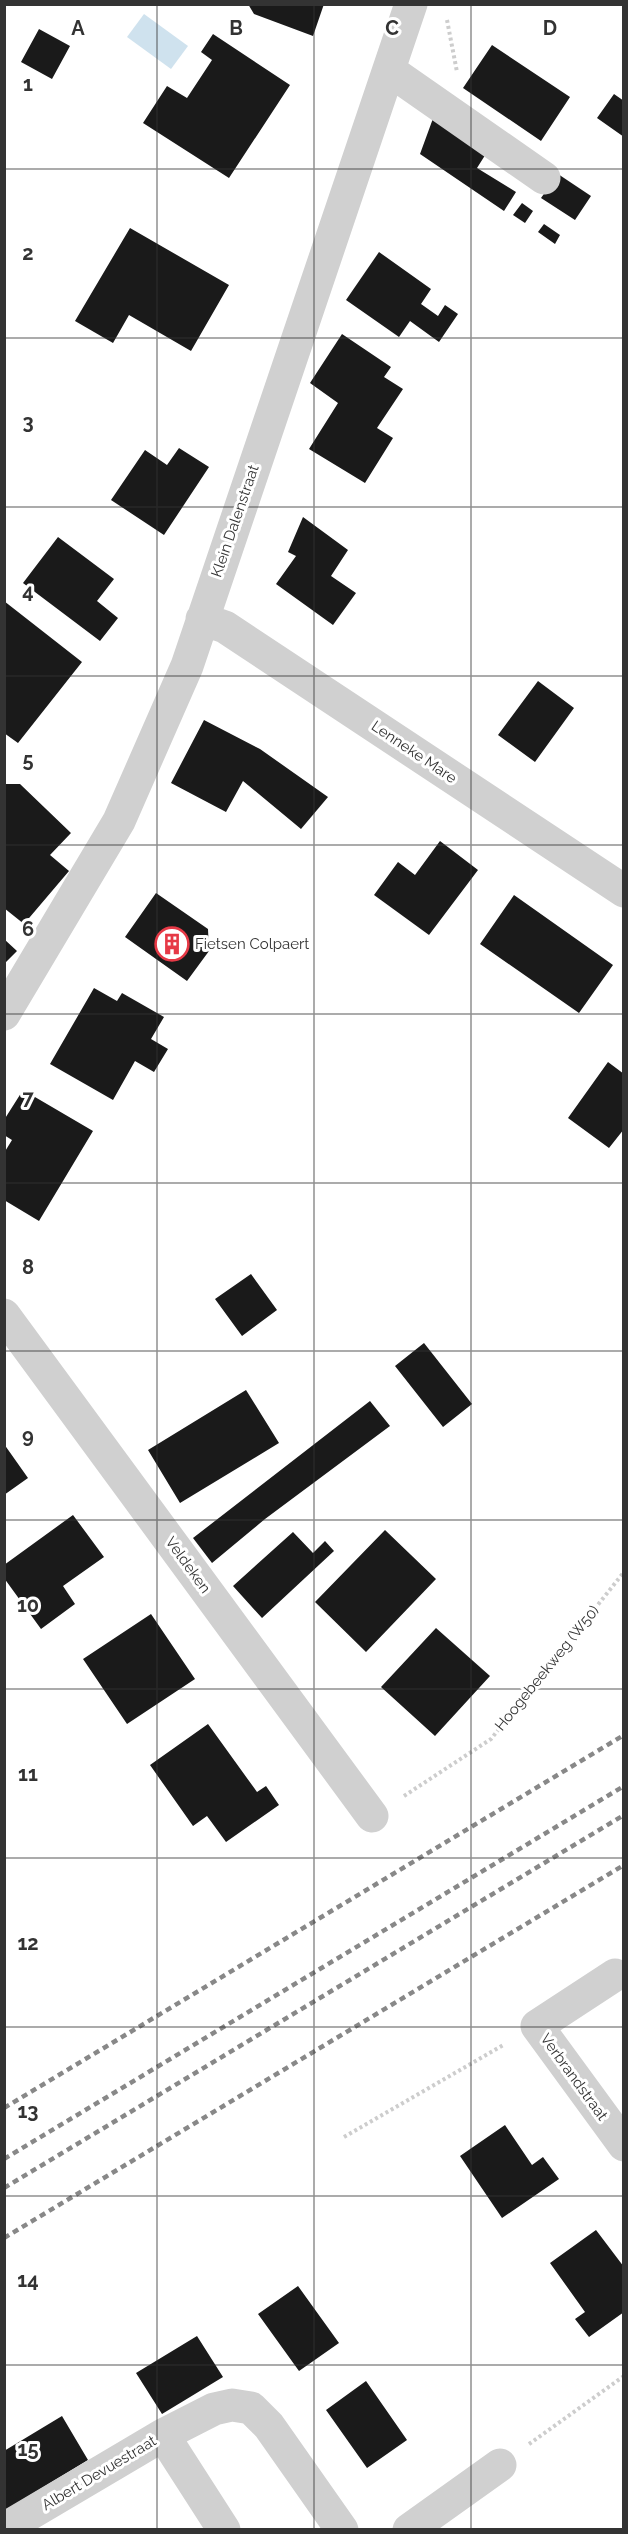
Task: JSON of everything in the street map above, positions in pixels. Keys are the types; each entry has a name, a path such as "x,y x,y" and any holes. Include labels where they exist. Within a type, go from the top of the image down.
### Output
{"street":[{"name":"Klein Dalenstraat","path":"4,1014 120,821 187,666 411,4"},
{"path":"388,70 543,178"},
{"name":"Lenneke Mare","path":"202,619 225,627 624,891"},
{"name":"Veldeken","path":"4,1315 372,1816"},
{"name":"Verbrandstraat","path":"615,1975 537,2026 624,2145"},
{"name":"Albert Devuestraat","path":"4,2529 163,2435 214,2409 232,2405 251,2408 269,2426 342,2529"},
{"name":"Albert Devuestraat","path":"163,2435 224,2529"},
{"path":"409,2529 500,2465"}],"path":[{"path":"446,15 459,81"},
{"name":"Hoogebeekweg (W50)","path":"372,1816 491,1739 624,1572"},
{"path":"344,2137 537,2026"},
{"path":"500,2465 624,2376"}],"water":[{"path":"144,14 188,46 171,69 127,37"}],"building":[{"path":"248,4 324,4 313,36 254,14"},
{"path":"39,29 70,46 52,79 21,62"},
{"path":"213,34 290,85 229,178 143,123 167,86 187,98 212,60 201,52"},
{"path":"492,45 570,97 541,141 463,88"},
{"path":"614,94 624,101 624,137 597,118"},
{"path":"435,113 489,149 477,168 516,192 504,211 420,154"},
{"path":"558,174 591,196 575,220 541,198"},
{"path":"522,203 533,211 525,223 513,215"},
{"path":"544,224 560,235 555,244 538,232"},
{"path":"130,228 229,285 191,351 129,315 113,343 75,321"},
{"path":"379,252 431,289 421,304 438,316 445,305 458,314 439,342 410,321 399,337 346,300"},
{"path":"342,334 391,367 384,377 403,389 377,428 393,438 365,483 309,449 338,403 310,383"},
{"path":"179,448 209,467 164,535 111,500 145,450 167,465"},
{"path":"303,517 348,550 331,576 356,593 333,625 276,584 296,556 288,552"},
{"path":"58,537 114,579 97,601 118,618 100,641 23,583"},
{"path":"4,601 82,662 18,743 4,733"},
{"path":"538,681 574,708 535,762 498,735"},
{"path":"204,720 260,749 328,797 301,829 243,781 226,812 171,783"},
{"path":"4,784 20,784 71,833 50,855 69,871 24,924 4,908"},
{"path":"440,841 478,870 429,935 374,895 398,862 415,875"},
{"name":"Fietsen Colpaert","path":"156,893 208,929 209,951 187,981 125,937"},
{"path":"514,895 613,965 579,1013 480,944"},
{"path":"4,939 17,951 4,964"},
{"path":"94,988 117,1001 122,993 164,1017 151,1039 168,1049 154,1072 135,1061 113,1100 50,1064"},
{"path":"608,1062 624,1074 624,1129 609,1148 568,1118"},
{"path":"23,1090 93,1131 39,1221 4,1200 4,1153 12,1140 4,1135 4,1120"},
{"path":"251,1274 277,1310 242,1336 215,1299"},
{"path":"424,1343 472,1404 443,1427 395,1366"},
{"path":"246,1390 279,1443 180,1503 148,1450"},
{"path":"370,1401 390,1426 265,1519 212,1563 193,1538"},
{"path":"4,1444 28,1478 4,1495"},
{"path":"73,1515 104,1557 63,1586 75,1604 41,1629 4,1578 4,1565"},
{"path":"385,1530 436,1579 366,1652 315,1602"},
{"path":"293,1532 313,1553 325,1541 334,1551 262,1618 233,1586"},
{"path":"151,1614 195,1679 127,1724 83,1659"},
{"path":"436,1628 490,1676 435,1736 381,1687"},
{"path":"208,1724 257,1792 266,1786 279,1805 226,1842 207,1816 193,1826 150,1765"},
{"path":"505,2125 532,2165 543,2157 559,2179 502,2218 460,2156"},
{"path":"596,2230 624,2267 624,2312 589,2337 575,2319 585,2312 550,2263"},
{"path":"298,2286 339,2343 299,2371 258,2314"},
{"path":"197,2336 223,2377 162,2414 136,2373"},
{"path":"366,2381 407,2440 367,2468 326,2410"},
{"path":"62,2416 88,2460 4,2511 4,2451"}],"railway":[{"path":"4,2108 624,1735"},
{"path":"4,2159 624,1786"},
{"path":"4,2188 624,1815"},
{"path":"4,2238 624,1865"}],"place":[{"name":"Fietsen Colpaert","path":"172,944"}]}
